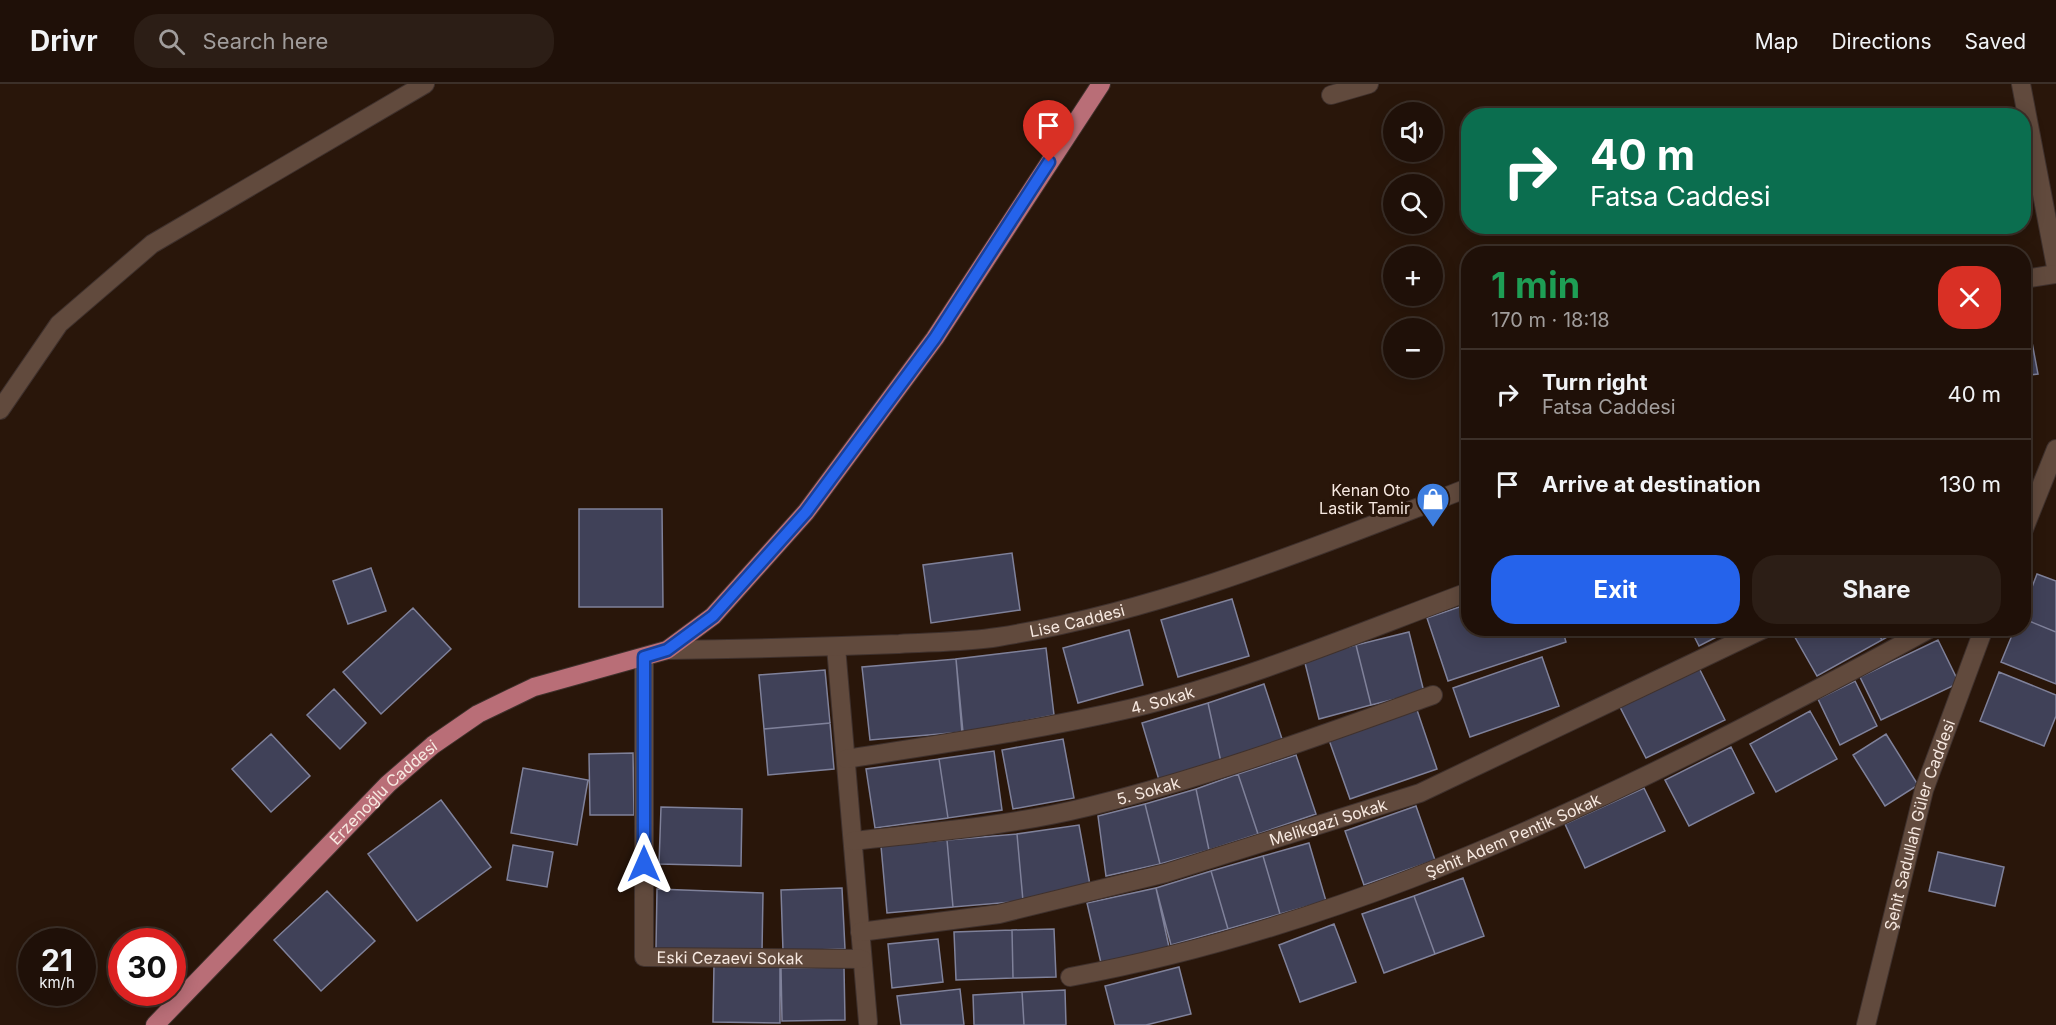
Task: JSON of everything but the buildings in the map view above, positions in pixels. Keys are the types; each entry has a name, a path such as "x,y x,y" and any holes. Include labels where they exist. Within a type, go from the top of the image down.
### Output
{"main road":[{"name":"Erzenoğlu Caddesi","path":"155,1025 388,783 433,745 478,714 534,687 667,650 713,616 806,512 935,338 1101,84"}],"street":[{"path":"0,410 59,324 152,244 425,84"},
{"path":"1331,95 1369,84"},
{"path":"2021,84 2026,108"},
{"path":"2031,136 2056,267"},
{"path":"2031,278 2056,274"},
{"path":"2031,512 2056,449"},
{"name":"Lise Caddesi","path":"667,650 836,647 995,638 1066,625 1164,598 1281,560 1461,491"},
{"name":"4. Sokak","path":"846,759 1009,734 1134,707 1255,670 1461,595"},
{"name":"Melikgazi Sokak","path":"860,932 999,914 1166,873 1420,793 1749,636"},
{"name":"Şehit Adem Pentik Sokak","path":"1070,976 1192,948 1335,908 1456,862 1613,793 1916,636"},
{"name":"Şehit Sadullah Güler Caddesi","path":"1866,1025 1924,790 1981,636"},
{"path":"836,647 868,1022"},
{"name":"Eski Cezaevi Sokak","path":"644,657 644,957 862,959"},
{"name":"5. Sokak","path":"853,841 1010,823 1086,808 1214,772 1433,695"}],"place":[{"name":"Kenan Oto Lastik Tamir","path":"1433,528"}],"route":[{"path":"644,864 644,657 667,650 713,616 806,512 935,338 1049,162"}]}
